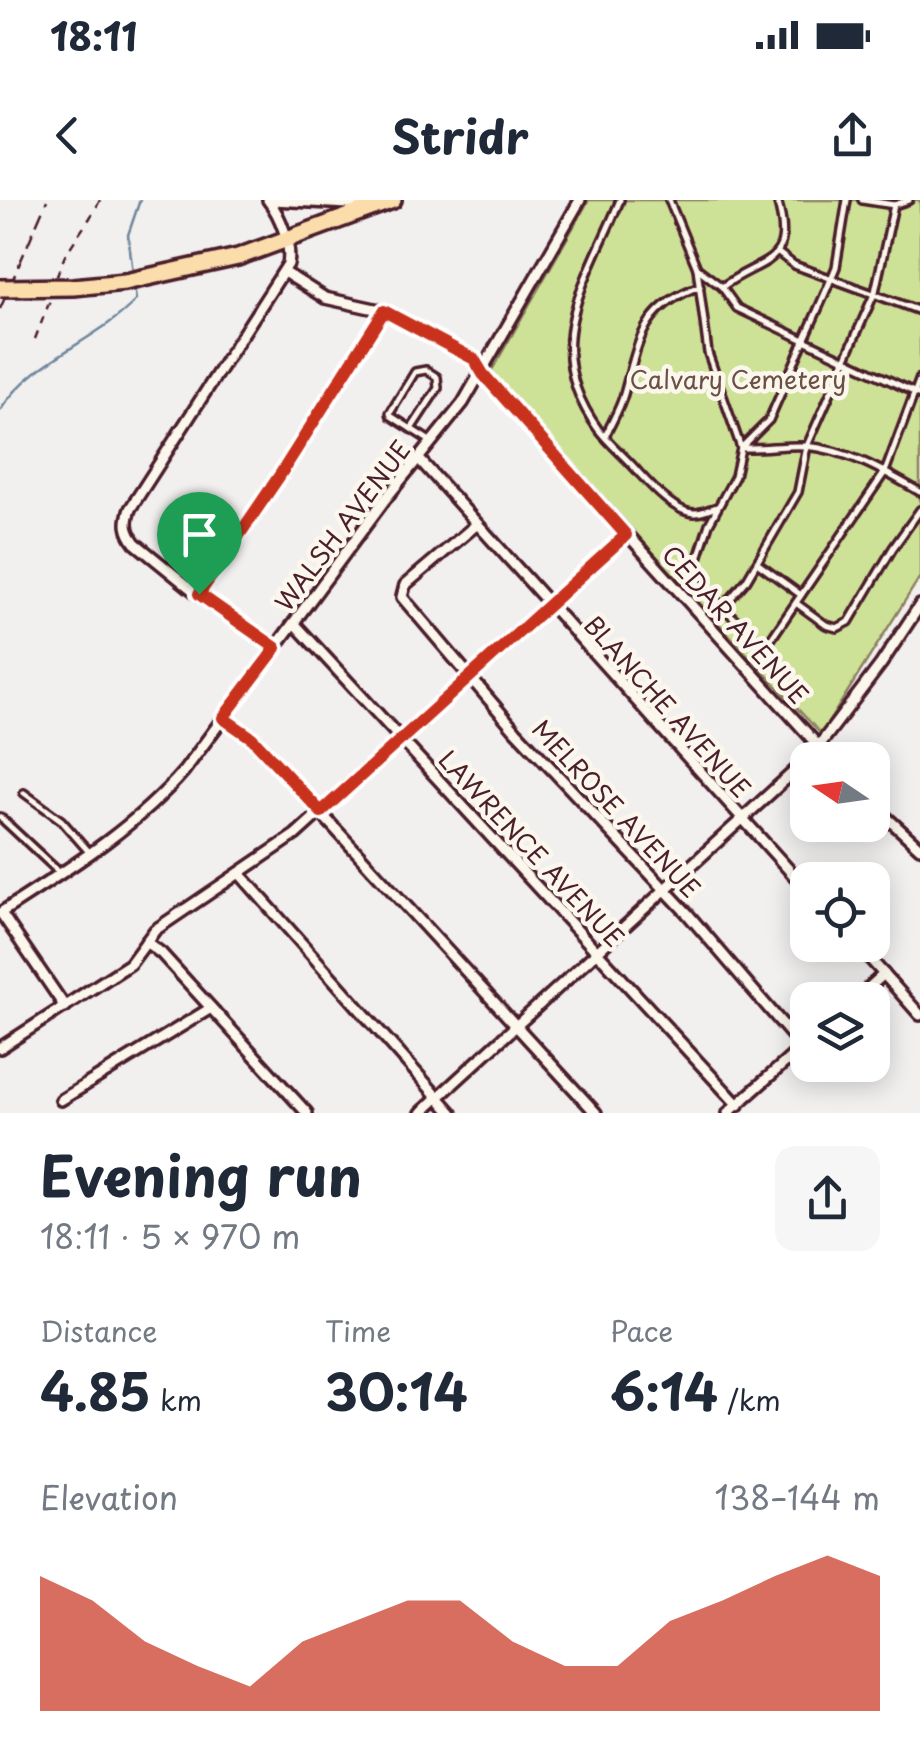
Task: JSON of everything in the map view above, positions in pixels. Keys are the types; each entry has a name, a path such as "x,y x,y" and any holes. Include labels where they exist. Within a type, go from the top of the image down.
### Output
{"highway":[{"path":"0,288 44,289 125,282 238,257 386,202"}],"street":[{"path":"276,648 135,543 128,534 126,521 130,509 284,272 290,258 270,200 386,202"},
{"name":"WALSH AVENUE","path":"0,913 90,853 159,800 483,374 580,200"},
{"name":"CEDAR AVENUE","path":"284,272 325,298 384,311 474,359 483,374 813,742"},
{"path":"199,594 270,492 384,311"},
{"name":"BLANCHE AVENUE","path":"419,459 790,872"},
{"name":"MELROSE AVENUE","path":"476,524 405,584 402,597 468,677 790,1028"},
{"path":"0,1048 130,964 155,930 296,835 626,535"},
{"path":"822,742 882,664 920,605"},
{"name":"LAWRENCE AVENUE","path":"294,623 738,1104"},
{"path":"223,718 252,738 596,1113"},
{"path":"422,1113 790,774"},
{"path":"890,820 920,848"},
{"path":"240,874 452,1113"},
{"path":"0,913 66,1007"},
{"path":"146,942 161,953 307,1113"},
{"path":"873,962 920,1015"},
{"path":"875,982 884,974"},
{"path":"61,1100 211,1008"},
{"path":"728,1113 790,1058"}],"lane":[{"path":"620,200 587,271 570,324 574,372 583,404 606,437 648,483 684,511 697,513 717,507"},
{"path":"670,200 697,268 708,353 741,448 735,476 717,507 692,577 765,648 885,472 918,394 920,378"},
{"path":"722,287 736,276 764,266 777,252 782,229 777,200"},
{"path":"741,448 769,420 831,280 847,200"},
{"path":"862,200 894,205 910,200"},
{"path":"723,607 757,564 798,492 808,446 874,296 894,205"},
{"path":"777,252 794,265 920,312"},
{"path":"697,268 722,287 737,308 918,394"},
{"path":"606,437 622,399 642,328 678,294 700,286"},
{"path":"411,429 438,385 438,377 426,370 416,372 390,412 411,429 432,443"},
{"path":"741,448 808,446 832,450 920,492"},
{"path":"796,603 826,625 837,628 849,622 892,548 920,510"},
{"path":"757,564 801,595"},
{"path":"24,793 61,820 90,853"},
{"path":"0,818 60,873"}],"path":[{"path":"56,279 60,265 100,200"},
{"path":"35,339 52,293"}],"green space":[{"name":"Calvary Cemetery","path":"589,200 920,200 920,577 821,734 492,378 492,370"}],"waterway":[{"path":"133,272 128,235 140,200"},
{"path":"0,411 13,393 46,364 102,328 136,300 134,285"}],"railway":[{"path":"0,309 47,200"}],"route":[{"path":"384,311 474,359 626,535 321,812 252,738 223,718 276,648 199,594 384,311"}]}
